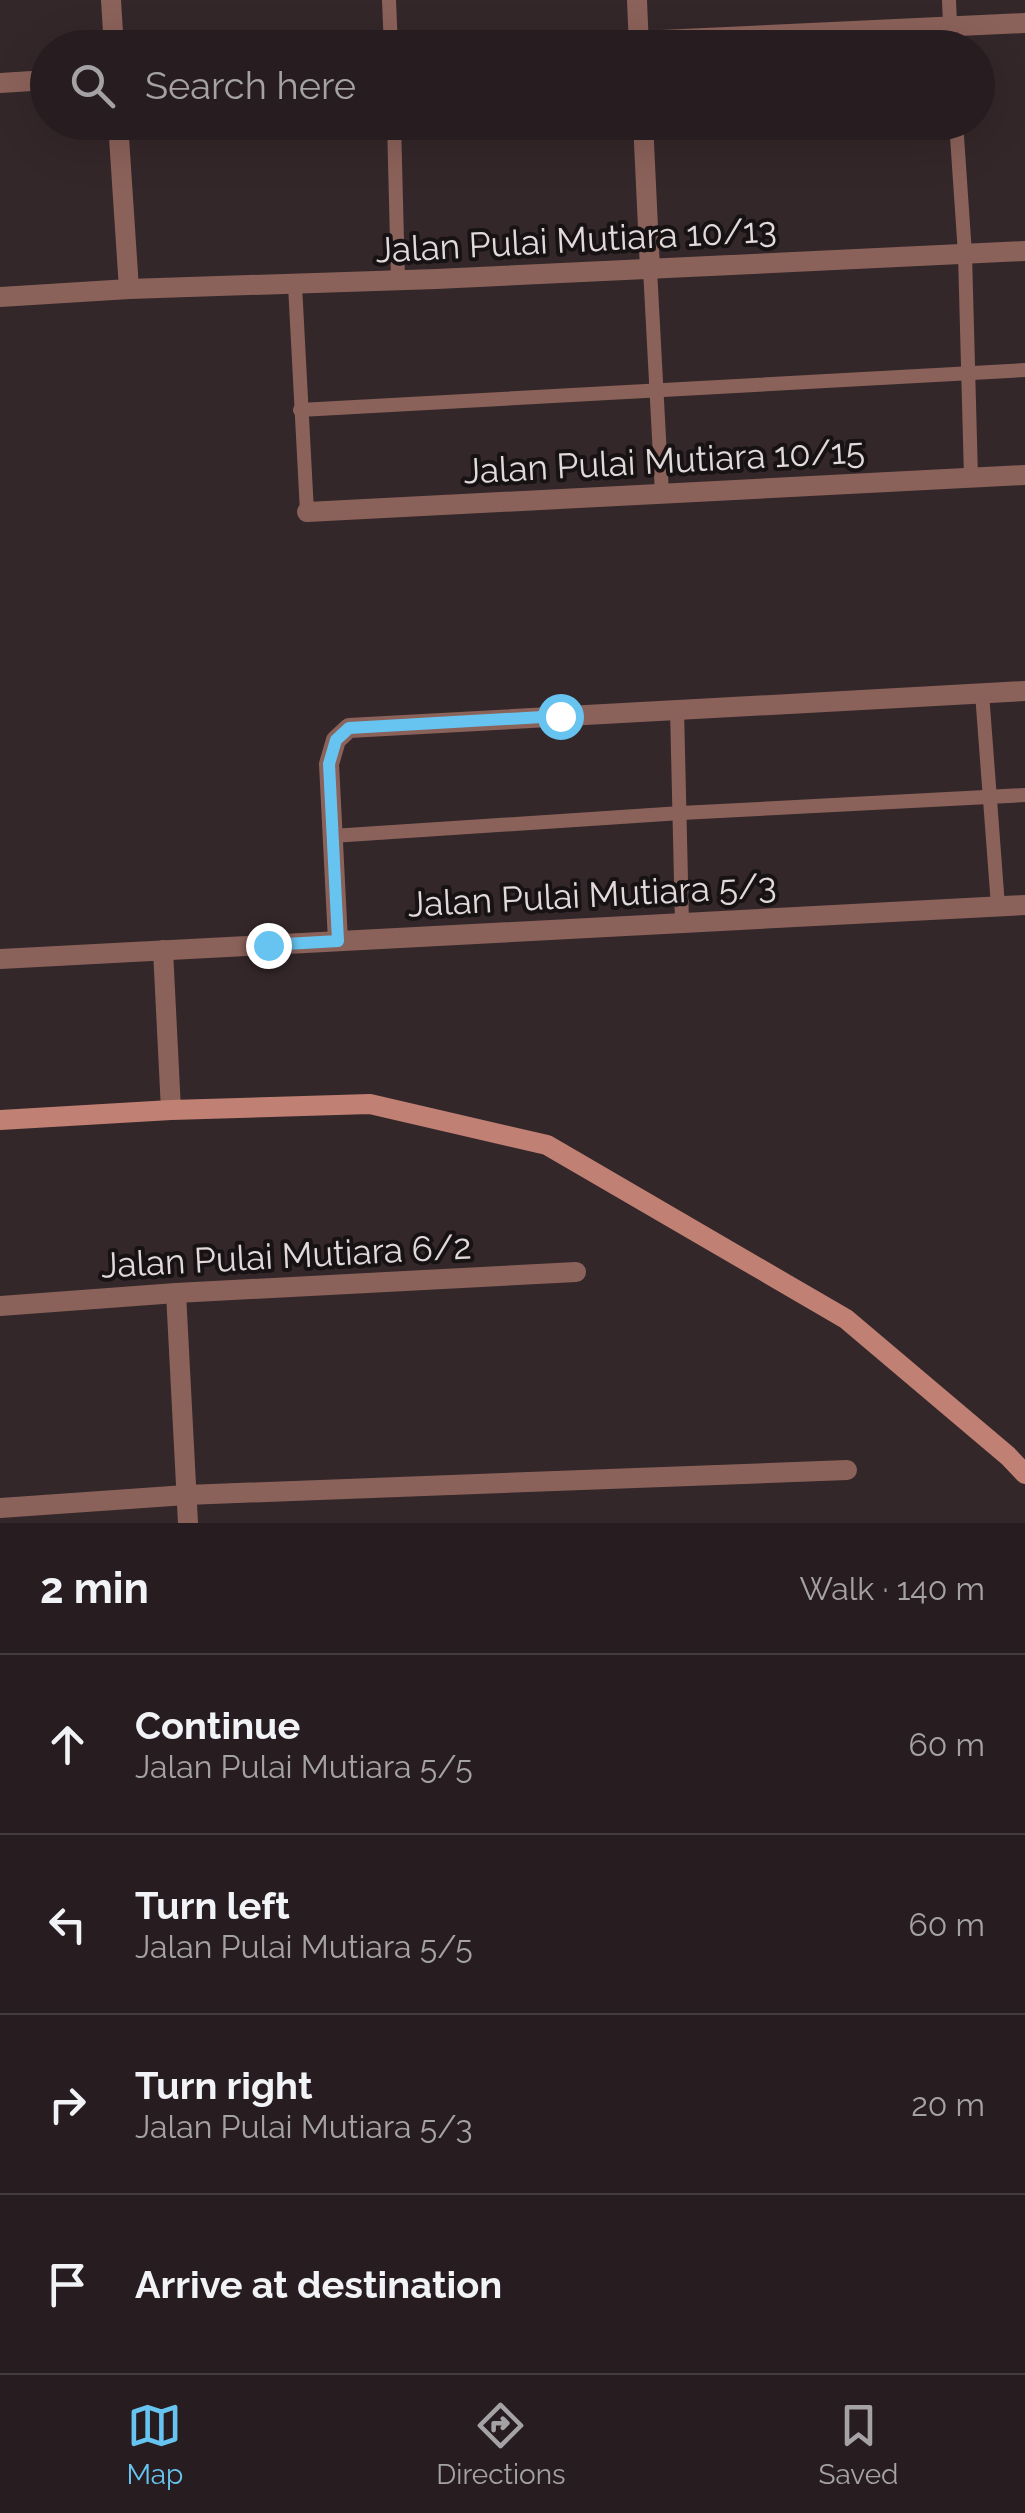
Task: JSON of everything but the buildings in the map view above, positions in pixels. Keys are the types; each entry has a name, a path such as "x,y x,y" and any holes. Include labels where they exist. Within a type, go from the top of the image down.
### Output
{"street":[{"path":"111,0 113,30"},
{"path":"637,0 638,30"},
{"path":"988,30 1025,23"},
{"path":"0,82 30,81"},
{"path":"119,140 129,289"},
{"path":"644,140 650,269"},
{"name":"Jalan Pulai Mutiara 10/13","path":"0,297 1025,250"},
{"name":"Jalan Pulai Mutiara 10/15","path":"307,512 1025,474"},
{"path":"338,941 329,764 336,740 349,728 1025,691"},
{"name":"Jalan Pulai Mutiara 5/3","path":"0,959 1025,905"},
{"path":"163,950 171,1110"},
{"path":"0,1120 370,1104 548,1145 846,1319 1025,1474"},
{"name":"Jalan Pulai Mutiara 6/2","path":"0,1306 576,1272"},
{"path":"176,1294 188,1523"},
{"path":"0,1508 186,1495 847,1470"}],"lane":[{"path":"389,0 391,30"},
{"path":"948,0 950,30"},
{"path":"394,140 398,281"},
{"path":"957,140 966,254 971,477"},
{"path":"650,269 662,494"},
{"path":"295,284 307,512"},
{"path":"300,410 1025,370"},
{"path":"982,693 998,906"},
{"path":"676,709 682,922"},
{"path":"332,836 1025,795"}],"route":[{"path":"268,945 338,941 329,764 336,740 349,728 560,716"}]}
